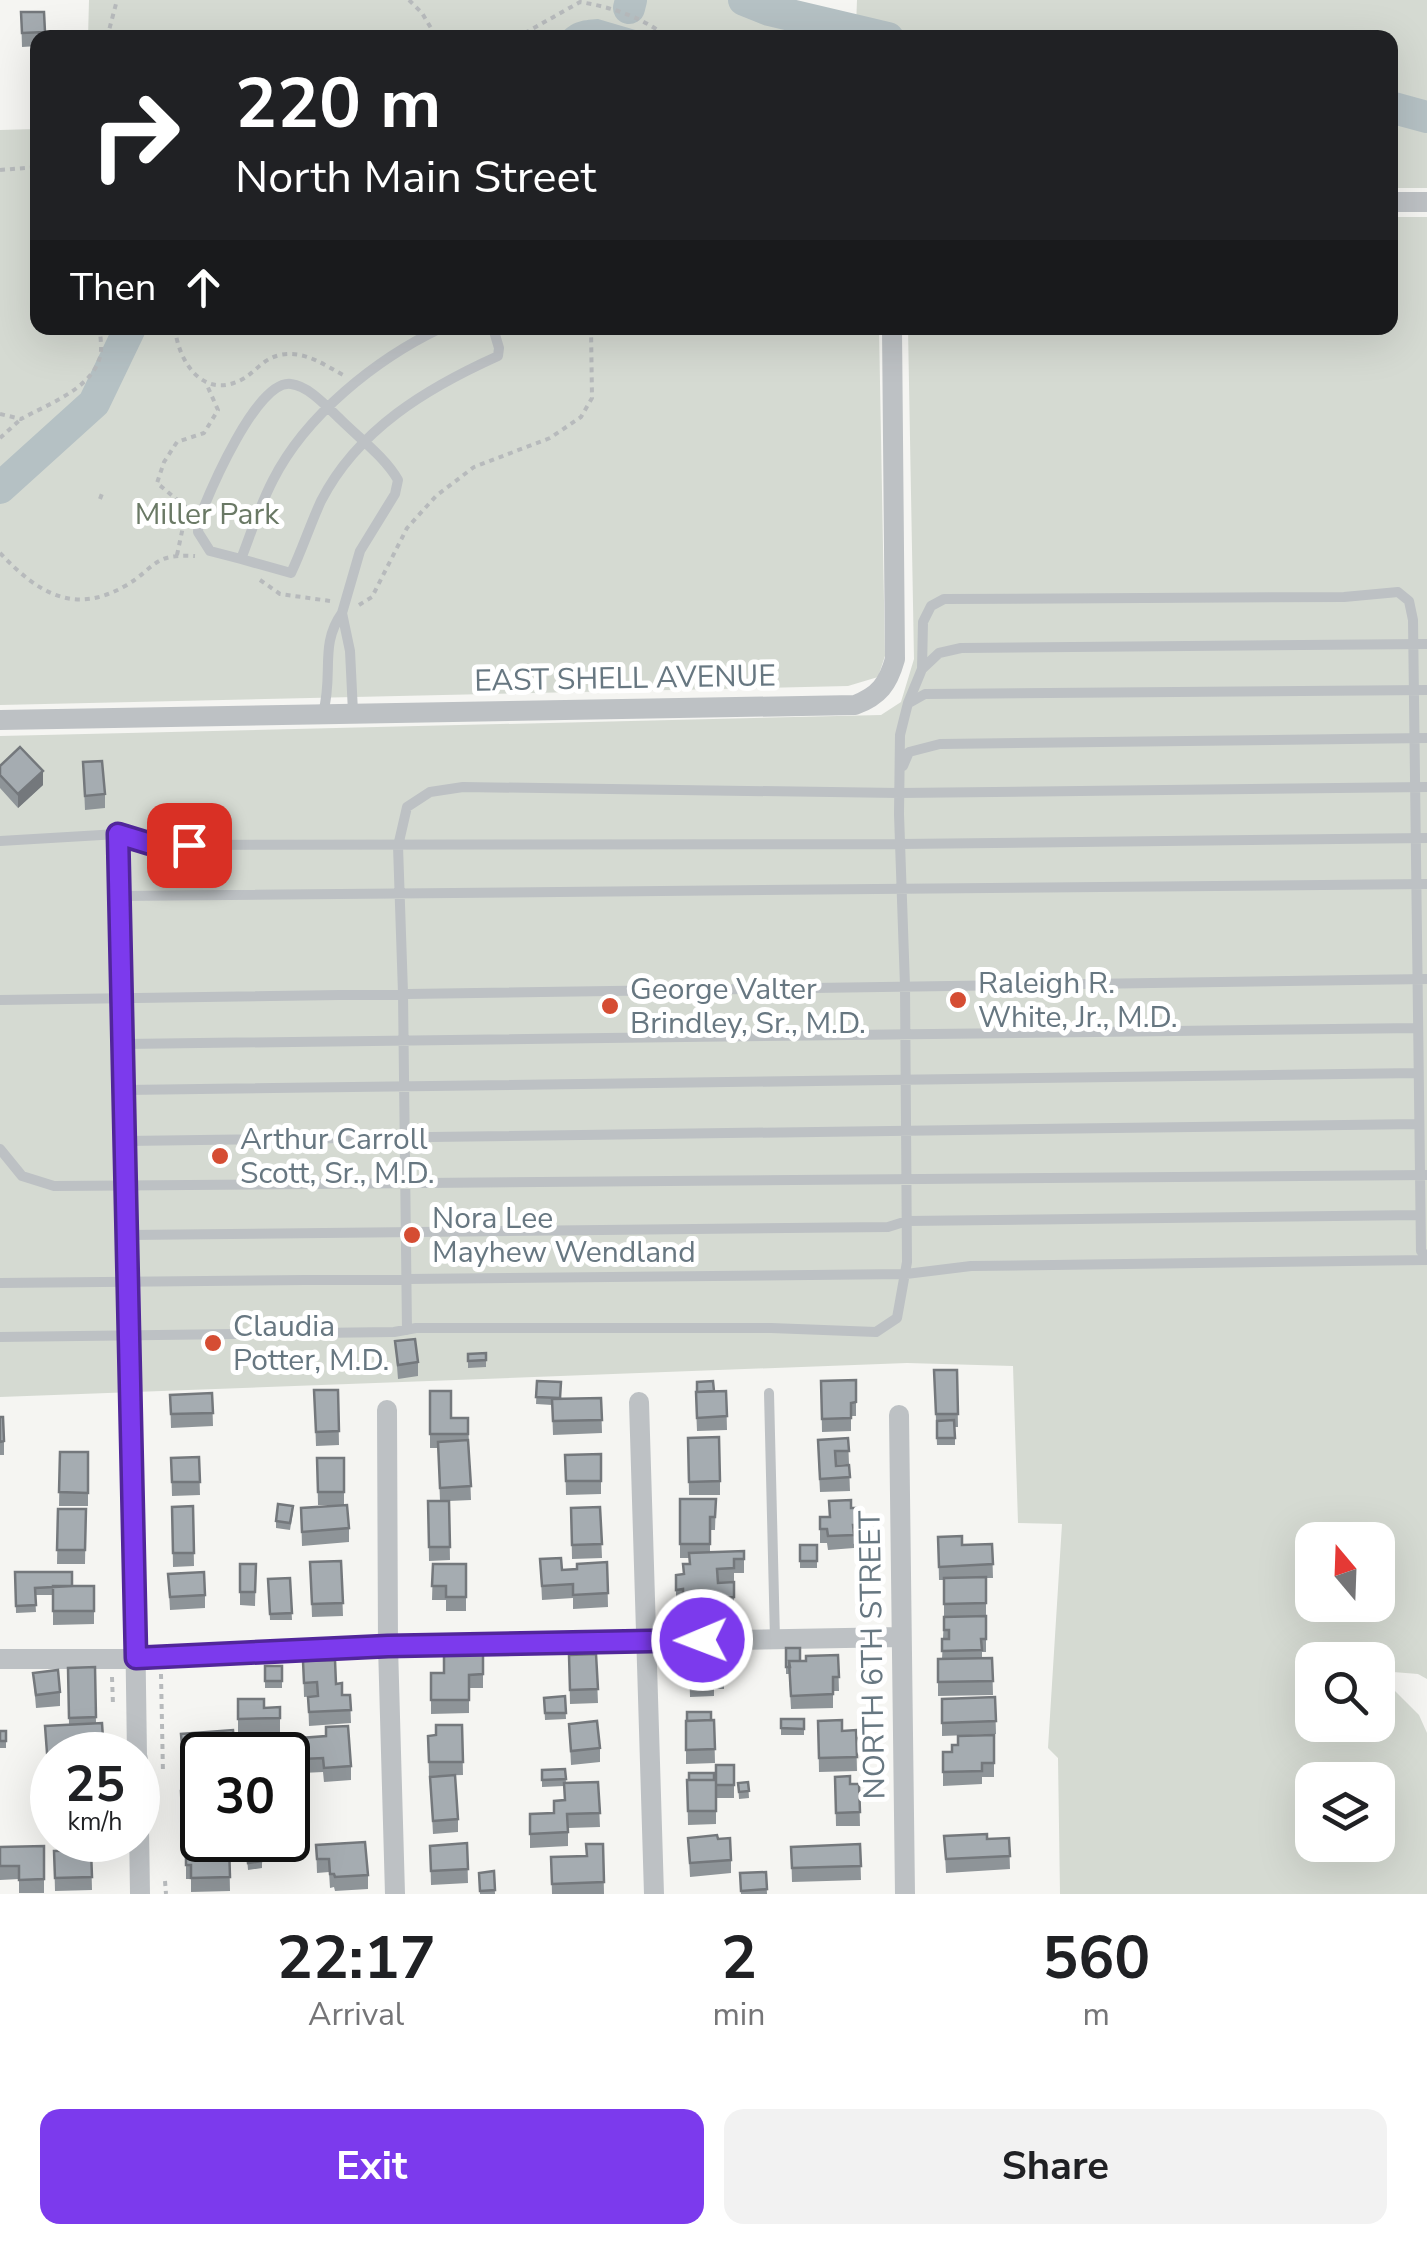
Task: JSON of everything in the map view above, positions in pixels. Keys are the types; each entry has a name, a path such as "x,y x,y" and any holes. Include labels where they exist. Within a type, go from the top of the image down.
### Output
{"street":[{"path":"1398,202 1427,202"},
{"name":"EAST SHELL AVENUE","path":"0,720 854,705 874,698 889,680 895,660 892,335"},
{"path":"640,1402 654,1894"},
{"path":"387,1410 395,1894"},
{"path":"132,1411 137,1732"},
{"name":"NORTH 6TH STREET","path":"899,1414 905,1894"},
{"path":"0,1660 388,1646 900,1637"},
{"path":"140,1862 140,1894"}],"lane":[{"path":"241,559 273,480 302,433 356,381 401,347 426,335"},
{"path":"323,713 330,690 329,636 343,609 360,552 395,494 398,480 362,441 329,409 302,388 282,384 272,389 236,440 203,509 198,532 210,551 292,574 322,500 362,441 412,402 454,376 498,356 495,335"},
{"path":"0,1337 406,1330 771,1328 876,1332 897,1318 906,1274 907,1221 900,735 922,669 924,622 931,606 944,600 1344,597 1398,592 1409,601 1421,738 1422,979 1418,1073 1423,1175 1421,1251 1427,1258"},
{"path":"343,609 353,712"},
{"path":"922,669 940,652 961,648 1427,644"},
{"path":"908,703 925,694 1427,690"},
{"path":"900,776 909,752 940,744 1421,738"},
{"path":"406,1330 398,846 407,807 430,792 462,787 899,793 1421,787"},
{"path":"0,841 118,834 154,845 398,846 1421,838"},
{"path":"118,834 132,1411"},
{"path":"120,896 1422,884"},
{"path":"0,1000 1422,979"},
{"path":"124,1044 1418,1028"},
{"path":"125,1090 1418,1073"},
{"path":"126,1140 1419,1124"},
{"path":"0,1149 22,1176 54,1186 1423,1175"},
{"path":"128,1235 888,1227 907,1221 1420,1215"},
{"path":"0,1283 906,1274 971,1266 1427,1258"},
{"path":"769,1393 775,1638"}],"path":[{"path":"108,30 116,0"},
{"path":"409,0 432,30"},
{"path":"530,30 580,2 650,23 658,30"},
{"path":"0,170 30,168"},
{"path":"0,438 21,419 68,394 91,375 101,358 100,335"},
{"path":"176,335 180,355 192,373 206,383 218,410 204,433 176,442 157,483 187,508 176,555"},
{"path":"246,573 280,594 343,609 363,605 372,597 407,528 436,496 474,467 550,438 581,417 592,398 591,335"},
{"path":"206,383 224,384 241,379 261,362 282,354 318,360 356,381"},
{"path":"0,414 21,419"},
{"path":"100,499 104,492"},
{"path":"0,553 43,591 72,600 96,597 126,586 150,564 176,555 201,556"},
{"path":"161,1669 163,1774"},
{"path":"112,1672 113,1704"},
{"path":"165,1880 166,1894"}],"green space":[{"path":"89,0 752,0 856,27 857,0 1427,0 1427,188 1398,188 1398,30 88,30"},
{"name":"Miller Park","path":"30,129 30,335 879,335 885,656 878,677 848,686 0,705 0,130"},
{"path":"1398,217 1427,217 1427,1679 1418,1674 1395,1672 1395,1642 1295,1642 1295,1742 1395,1742 1395,1691 1419,1715 1427,1733 1427,1894 1060,1894 1058,1758 1048,1748 1062,1524 1018,1523 1013,1366 907,1363 0,1397 0,736 881,715 901,702 914,659 908,335 1398,335"}],"shaded area":[{"path":"598,19 635,30 565,30"}],"building":[{"path":"21,12 44,12 45,30 22,33"},
{"path":"20,747 43,771 18,794 0,775 0,766"},
{"path":"102,761 105,794 85,796 83,762"},
{"path":"415,1339 418,1362 398,1365 395,1341"},
{"path":"486,1353 486,1360 468,1361 468,1354"},
{"path":"934,1370 957,1370 958,1414 936,1414"},
{"path":"856,1380 851,1418 822,1419 821,1381"},
{"path":"537,1381 561,1382 560,1398 536,1397"},
{"path":"713,1381 714,1391 697,1392 697,1382"},
{"path":"314,1390 338,1390 339,1431 316,1432"},
{"path":"430,1391 451,1391 451,1418 468,1418 468,1434 430,1434"},
{"path":"726,1391 727,1416 697,1418 696,1392"},
{"path":"212,1393 213,1413 171,1414 170,1395"},
{"path":"601,1398 602,1420 553,1421 552,1399"},
{"path":"0,1417 4,1441 0,1442"},
{"path":"954,1420 955,1438 937,1438 937,1421"},
{"path":"719,1437 720,1481 689,1482 688,1438"},
{"path":"848,1438 849,1451 835,1451 836,1466 849,1465 850,1477 820,1479 818,1440"},
{"path":"468,1440 471,1486 440,1488 438,1442"},
{"path":"60,1452 88,1452 88,1493 59,1492"},
{"path":"601,1454 601,1481 566,1481 565,1455"},
{"path":"199,1457 200,1482 172,1482 171,1458"},
{"path":"317,1458 344,1458 344,1492 318,1492"},
{"path":"680,1499 716,1499 715,1517 710,1517 710,1544 680,1544"},
{"path":"851,1500 851,1508 857,1508 854,1535 828,1536 827,1529 820,1529 820,1517 830,1517 829,1501"},
{"path":"428,1501 449,1501 450,1547 429,1547"},
{"path":"278,1504 293,1506 290,1523 276,1521"},
{"path":"347,1505 349,1528 302,1532 301,1508"},
{"path":"193,1506 194,1553 173,1553 172,1507"},
{"path":"600,1507 602,1544 572,1545 571,1508"},
{"path":"58,1509 86,1509 85,1550 57,1550"},
{"path":"962,1536 962,1545 992,1544 993,1564 939,1567 938,1537"},
{"path":"800,1545 817,1545 817,1561 800,1561"},
{"path":"744,1551 744,1559 734,1559 734,1568 717,1569 718,1583 734,1582 734,1597 683,1599 683,1589 676,1590 676,1575 684,1574 683,1564 690,1564 689,1553"},
{"path":"561,1558 562,1570 577,1569 577,1564 607,1562 608,1593 573,1595 573,1584 542,1586 540,1559"},
{"path":"341,1561 343,1603 312,1604 310,1562"},
{"path":"240,1564 256,1564 255,1592 240,1592"},
{"path":"433,1564 466,1564 466,1597 446,1597 446,1586 432,1586"},
{"path":"15,1572 72,1572 72,1586 35,1588 36,1605 16,1606"},
{"path":"204,1572 205,1595 170,1597 168,1574"},
{"path":"986,1577 986,1603 944,1604 944,1578"},
{"path":"290,1578 292,1613 270,1614 268,1579"},
{"path":"53,1586 94,1586 94,1611 53,1611"},
{"path":"986,1616 982,1650 942,1651 942,1639 949,1639 944,1617"},
{"path":"786,1648 800,1648 800,1661 789,1661 790,1667 786,1667"},
{"path":"713,1649 728,1649 728,1664 723,1665 723,1659 713,1659"},
{"path":"444,1653 483,1653 483,1674 469,1675 469,1700 431,1700 431,1673 444,1673"},
{"path":"596,1654 598,1689 570,1690 569,1655"},
{"path":"838,1655 839,1677 833,1677 833,1694 791,1696 789,1661"},
{"path":"992,1658 993,1681 938,1682 938,1659"},
{"path":"723,1659 724,1675 714,1676 714,1682 690,1683 689,1660"},
{"path":"335,1660 336,1684 342,1683 342,1695 350,1695 351,1710 309,1712 308,1697 318,1696 317,1682 304,1683 303,1661"},
{"path":"265,1666 282,1666 282,1681 265,1681"},
{"path":"95,1667 96,1717 69,1718 68,1668"},
{"path":"58,1670 60,1692 36,1695 33,1673"},
{"path":"565,1696 566,1713 545,1713 544,1698"},
{"path":"995,1697 996,1721 942,1723 942,1699"},
{"path":"238,1699 264,1699 264,1708 280,1707 280,1718 238,1719"},
{"path":"687,1712 711,1712 711,1720 687,1721"},
{"path":"781,1719 804,1719 804,1729 781,1728"},
{"path":"714,1720 715,1749 686,1750 686,1721"},
{"path":"842,1720 842,1731 856,1730 857,1757 819,1758 818,1721"},
{"path":"597,1721 600,1748 571,1751 569,1724"},
{"path":"102,1723 103,1732 45,1732 45,1726"},
{"path":"436,1725 462,1725 463,1762 429,1762 428,1736 436,1735"},
{"path":"348,1726 351,1766 324,1768 323,1758 310,1759 310,1737 326,1736 326,1727"},
{"path":"994,1735 994,1763 982,1763 982,1771 943,1772 943,1752 952,1752 952,1745 958,1745 958,1736"},
{"path":"716,1765 734,1765 734,1785 716,1785"},
{"path":"565,1769 566,1779 542,1780 542,1770"},
{"path":"689,1773 714,1773 714,1780 689,1780"},
{"path":"455,1775 458,1819 433,1821 430,1777"},
{"path":"850,1776 850,1784 859,1784 860,1812 836,1813 835,1777"},
{"path":"687,1780 716,1780 716,1811 688,1811"},
{"path":"598,1782 600,1813 567,1814 568,1832 530,1834 530,1814 554,1813 554,1801 565,1800 564,1783"},
{"path":"748,1782 749,1791 739,1792 738,1783"},
{"path":"987,1834 987,1839 1009,1838 1010,1856 946,1859 944,1836"},
{"path":"717,1835 718,1839 730,1838 731,1860 690,1863 688,1838"},
{"path":"365,1842 368,1875 335,1877 330,1874 329,1859 317,1859 316,1845"},
{"path":"467,1843 468,1869 431,1871 430,1846"},
{"path":"586,1844 603,1844 604,1882 552,1884 551,1857 587,1856"},
{"path":"860,1844 861,1866 792,1868 791,1847"},
{"path":"30,1846 30,1862 44,1862 44,1879 19,1880 19,1866 0,1866 0,1847"},
{"path":"54,1862 91,1862 92,1877 55,1878"},
{"path":"230,1862 230,1877 191,1878 191,1865 186,1865"},
{"path":"494,1871 495,1890 480,1891 479,1873"},
{"path":"766,1872 767,1889 741,1891 740,1873"}],"waterway":[{"path":"629,8 631,0"},
{"path":"744,0 769,10 854,30"},
{"path":"1398,109 1427,117"},
{"path":"0,488 94,403 127,335"}],"place":[{"name":"Raleigh R. White, Jr., M.D.","path":"958,1000"},
{"name":"George Valter Brindley, Sr., M.D.","path":"610,1006"},
{"name":"Arthur Carroll Scott, Sr., M.D.","path":"220,1156"},
{"name":"Nora Lee Mayhew Wendland","path":"412,1235"},
{"name":"Claudia Potter, M.D.","path":"213,1343"}],"route":[{"path":"189,845 154,845 118,834 136,1658 388,1646 702,1640"}]}
